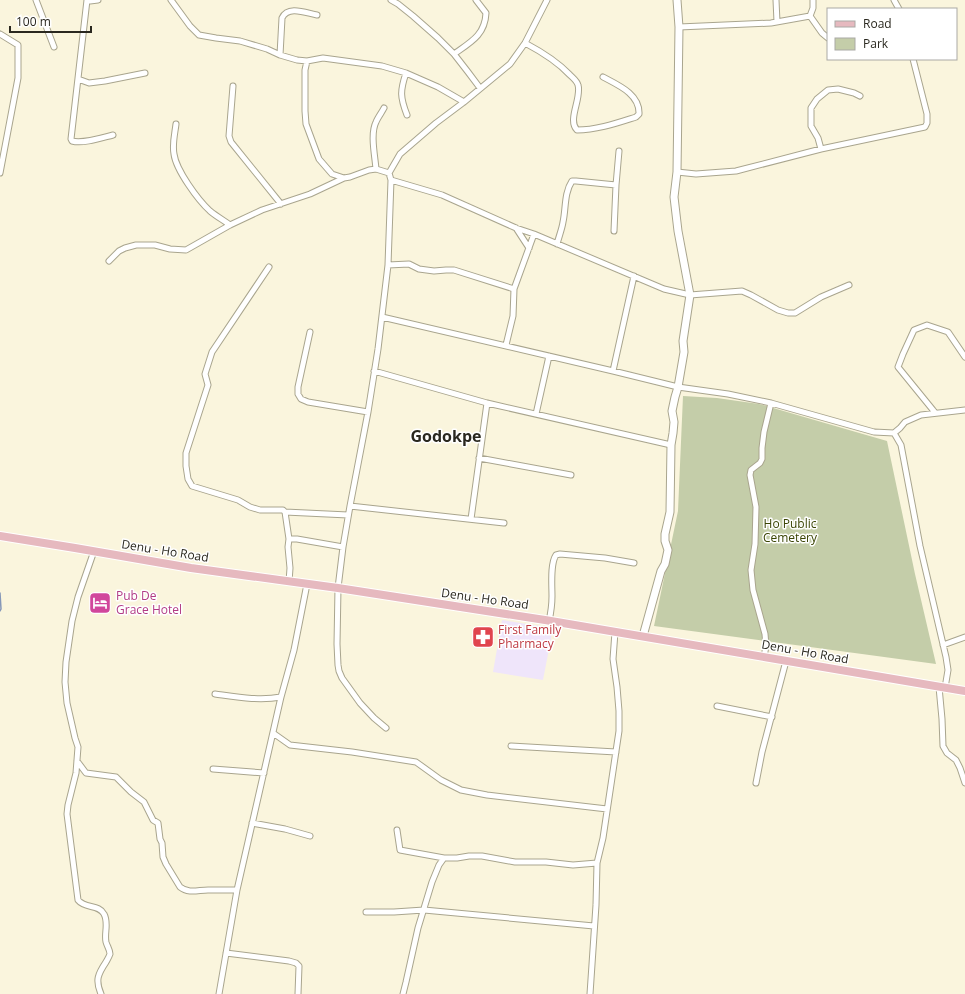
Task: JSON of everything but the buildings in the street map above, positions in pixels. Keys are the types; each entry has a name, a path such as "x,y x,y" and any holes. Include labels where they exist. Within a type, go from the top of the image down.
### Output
{"main road":[{"name":"Denu - Ho Road","path":"0,536 191,568 338,588 643,636 965,691"}],"street":[{"path":"36,0 54,47"},
{"path":"98,0 88,0 84,15 82,52 72,120 71,139 74,142 82,142 113,135"},
{"path":"171,0 190,26 199,35 240,41 267,49 280,56 297,60 307,61 323,58 382,66 406,73 438,87 464,102"},
{"path":"390,0 396,2 438,38 454,54 480,88"},
{"path":"454,54 480,34 486,20 486,13 476,0"},
{"path":"386,728 360,703 346,685 339,671 337,644 338,588 343,547 368,412 388,264 391,180 389,172 400,154 510,64 525,43 547,0"},
{"path":"643,636 668,550 665,541 665,534 670,512 671,445 674,422 672,411 684,352 683,341 690,295 678,232 674,197 677,172 679,27 677,0"},
{"path":"776,0 777,22"},
{"path":"810,16 813,8 813,0"},
{"path":"280,56 282,18 284,14 293,10 317,15"},
{"path":"679,27 771,23 810,16"},
{"path":"810,16 822,33 827,37"},
{"path":"0,34 18,45 18,78 0,173"},
{"path":"525,43 562,66 578,83 579,92 574,114 574,127 577,130 603,127 636,117 639,114 636,100 623,88 603,77"},
{"path":"677,172 696,174 736,171 821,149 925,127 927,123 927,114 913,60"},
{"path":"307,61 305,70 306,124 318,159 332,174 344,178"},
{"path":"78,80 89,83 145,73"},
{"path":"406,73 401,91 402,101 407,115"},
{"path":"233,86 229,136 231,142 281,204"},
{"path":"821,149 818,138 810,126 810,108 816,99 828,90 838,89 860,96"},
{"path":"376,169 374,132 376,123 384,108"},
{"path":"176,124 174,154 176,163 199,199 210,210 230,225"},
{"path":"614,231 619,151"},
{"path":"109,261 119,251 136,245 155,245 170,249 186,250 230,225 262,210 310,194 344,178 376,169 389,172"},
{"path":"391,180 442,195 516,228 534,234 664,289 690,295 742,291 778,310 795,314 821,297 849,285"},
{"path":"557,244 563,221 569,185 572,182 576,181 616,185"},
{"path":"516,228 529,248"},
{"path":"506,346 513,316 514,289 534,234"},
{"path":"388,264 409,264 419,269 434,271 454,270 514,289"},
{"path":"269,267 212,352 205,374 208,385 186,453 188,479 192,486 238,500 250,507 260,510 282,510 285,512 348,515"},
{"path":"613,371 634,276"},
{"path":"382,316 678,387 728,394 771,403 874,432 894,433 905,422 921,415 965,410"},
{"path":"935,413 898,367 914,330 927,325 948,332 965,357"},
{"path":"310,332 298,387 298,394 301,399 308,402 368,412"},
{"path":"536,414 549,356"},
{"path":"374,371 487,403 671,445"},
{"path":"471,519 487,403"},
{"path":"764,657 766,646 765,634 753,590 751,570 755,544 756,507 750,475 751,470 760,463 762,459 764,432 771,403"},
{"path":"894,433 901,445 920,546 946,657 948,670 942,687 943,746 947,753 956,760 965,783"},
{"path":"479,458 571,475"},
{"path":"350,506 504,523"},
{"path":"285,512 289,539 289,582"},
{"path":"289,539 343,547"},
{"path":"94,551 78,597 72,621 66,662 65,682 70,720 78,747 74,782 68,805 68,822 78,900 84,905 94,907 102,911 105,916 106,943 110,954 98,975 97,983 101,994"},
{"path":"549,621 554,558 556,555 560,554 605,558 634,563"},
{"path":"219,994 237,890 281,697 294,650 306,584"},
{"path":"590,994 596,905 597,863 603,838 619,731 617,687 612,659 615,632"},
{"path":"943,645 965,637"},
{"path":"756,783 762,752 786,661"},
{"path":"215,694 252,698 281,697"},
{"path":"717,706 772,717"},
{"path":"273,733 290,745 352,752 416,762 441,780 461,790 480,794 607,809"},
{"path":"511,746 616,752"},
{"path":"77,761 86,773 116,777 144,802 153,820 158,823 163,857 180,888 193,892 206,890 237,890"},
{"path":"213,769 264,773"},
{"path":"252,823 285,829 310,836"},
{"path":"397,830 400,850 444,858 482,856 514,862 573,864 597,863"},
{"path":"403,994 418,928 438,865 444,858"},
{"path":"366,912 424,910 594,926"},
{"path":"226,953 296,963 299,966 298,994"}],"shaded area":[{"path":"502,620 553,628 543,680 493,672"}],"green space":[{"name":"Ho Public Cemetery","path":"683,396 717,398 759,404 887,441 936,664 654,626 678,511"}],"waterway":[{"path":"0,593 0,611"}],"place":[{"name":"Pub De Grace Hotel","path":"100,603"},
{"name":"First Family Pharmacy","path":"483,637"}],"district":[{"name":"Godokpe","path":"446,436"}]}
